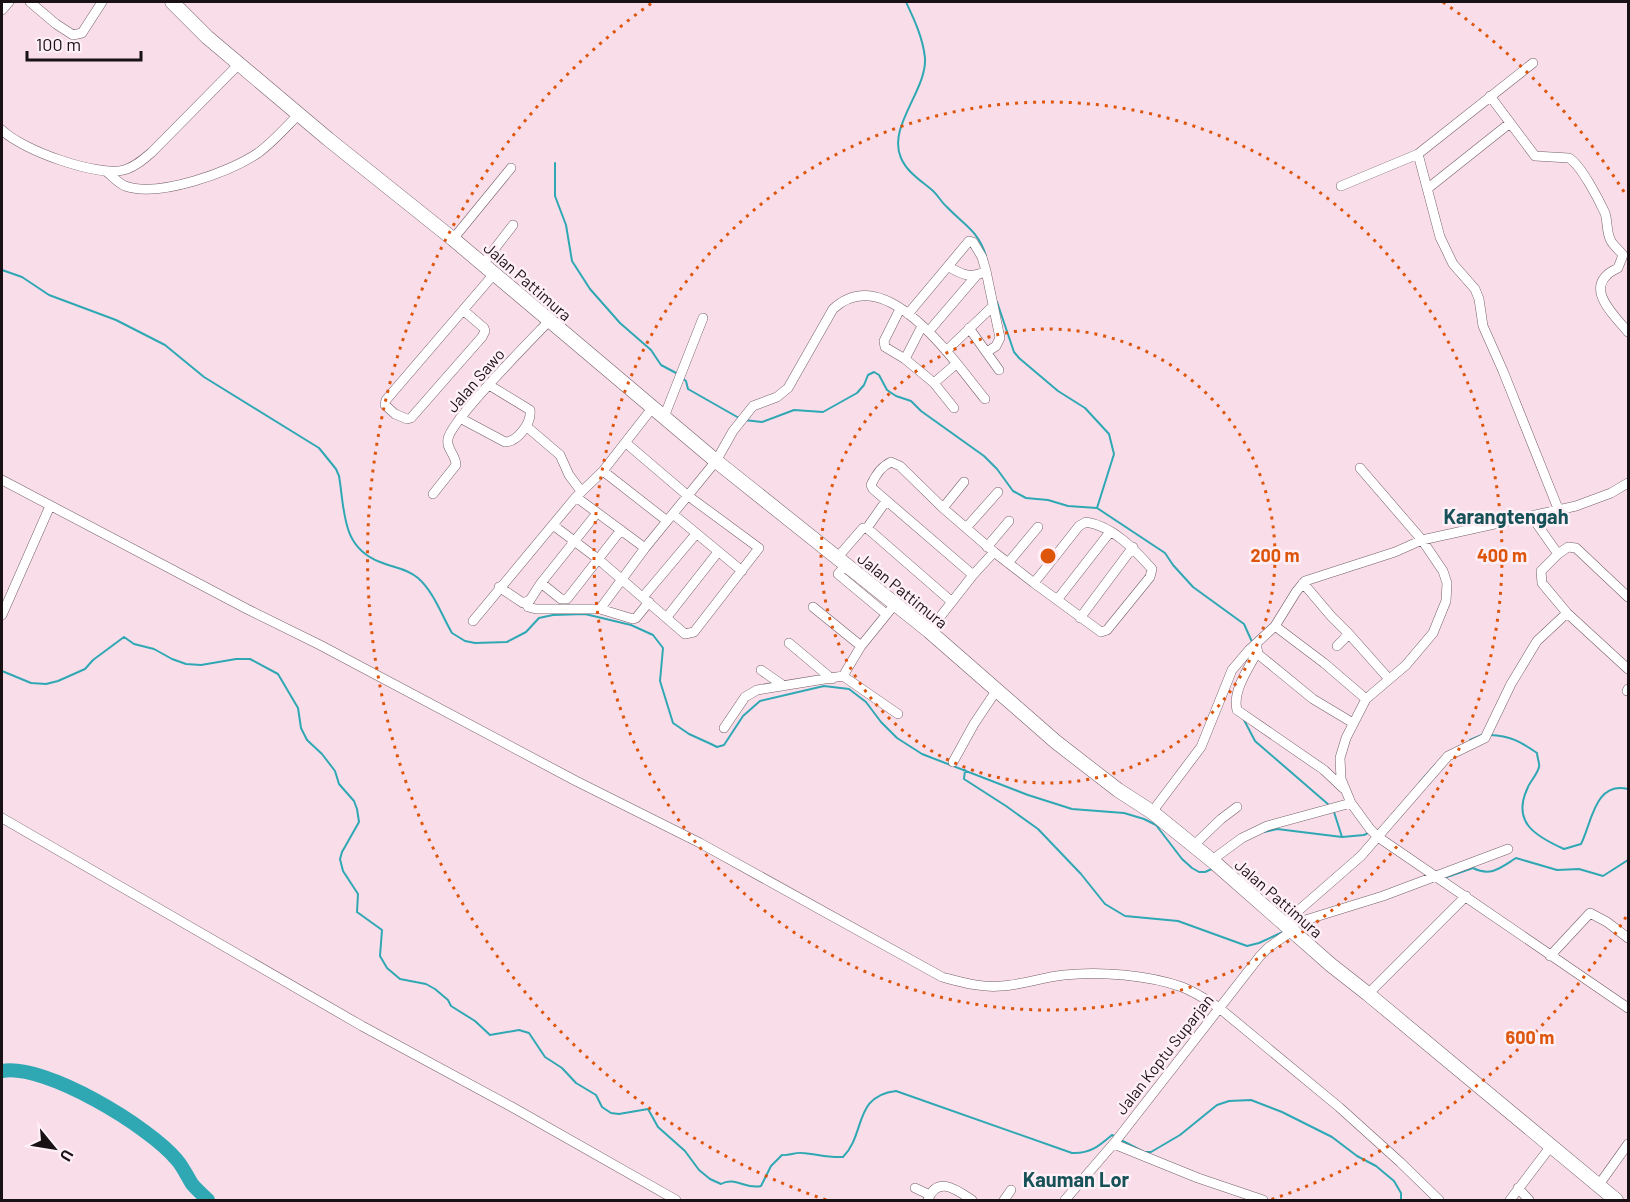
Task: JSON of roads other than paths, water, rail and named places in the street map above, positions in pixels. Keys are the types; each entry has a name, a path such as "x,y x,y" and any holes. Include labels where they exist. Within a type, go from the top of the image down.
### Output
{"main road":[{"name":"Jalan Pattimura","path":"172,2 207,37 299,114 494,273 716,461 842,561 890,609 929,632 1091,770 1152,812 1216,864 1288,928 1616,1200"}],"street":[{"path":"2,10 9,2"},
{"path":"30,2 73,35 82,33 102,2"},
{"path":"2,130 27,148 87,168 107,172 124,170 145,158 240,63"},
{"path":"1341,186 1418,154 1533,63"},
{"path":"1490,96 1536,156 1574,160 1586,178 1605,214 1611,242 1619,250 1623,259 1618,268 1605,276 1600,292 1629,332"},
{"path":"107,172 125,186 153,189 174,186 225,170 248,160 261,151 299,114"},
{"path":"1427,189 1510,123"},
{"path":"1418,154 1440,237 1454,264 1475,289 1483,326 1559,511"},
{"path":"453,239 511,168"},
{"path":"483,264 513,225"},
{"path":"954,408 934,383 884,345 904,312 950,267 966,243 972,241 977,246 986,272 1000,338 996,346 987,352"},
{"path":"950,267 960,273 976,276"},
{"path":"905,359 926,329 976,276 986,272"},
{"path":"464,310 484,328 482,337 411,418 407,419 395,414 385,405 386,400 494,273"},
{"path":"600,609 645,548 716,461 753,406 777,397 788,388 832,309 840,303 861,296 874,296 904,312 926,329 985,399"},
{"path":"946,351 992,307"},
{"path":"664,417 704,318"},
{"name":"Jalan Sawo","path":"432,494 456,465 455,456 448,447 448,439 460,418 549,321"},
{"path":"969,328 999,370"},
{"path":"934,383 956,364"},
{"path":"460,418 505,442 512,441 526,426 531,414 530,410 489,385"},
{"path":"473,621 578,494 603,471 652,407"},
{"path":"526,426 560,455 578,494 597,513 645,548"},
{"path":"553,525 598,559 686,634 691,634 759,551 759,547 687,495 626,443"},
{"path":"973,575 876,493 871,485 884,466 891,462 900,466 991,549 1034,584 1101,632 1107,630 1150,577 1152,569 1133,547 1110,532 1090,523 1082,523 1034,584"},
{"path":"1360,468 1422,540 1446,578 1446,601 1433,633 1416,655 1366,699 1353,723 1340,758 1339,770 1351,803 1374,833 1550,956 1629,1008"},
{"path":"603,471 696,534 742,571"},
{"path":"2,480 320,645 576,782 700,843 942,977 965,984 1002,986 1078,973 1129,976 1183,987 1218,1007 1348,1115 1400,1161 1439,1200"},
{"path":"944,508 964,482"},
{"path":"1152,812 1201,747 1232,670 1275,626 1303,583 1401,550 1422,540 1559,511 1611,493 1629,483"},
{"path":"966,528 998,492"},
{"path":"842,561 863,528 867,528 886,501"},
{"path":"2,615 50,506"},
{"path":"500,587 523,603 530,600 597,513"},
{"path":"1533,517 1558,554"},
{"path":"929,632 973,575 1009,521"},
{"path":"1008,562 1038,527"},
{"path":"867,528 952,602"},
{"path":"542,583 564,600 621,530"},
{"path":"1057,600 1110,532"},
{"path":"526,602 528,607 542,610 600,609 636,618 646,600 696,534"},
{"path":"1080,618 1133,547"},
{"path":"1629,597 1576,548 1563,549 1541,571 1540,579 1567,613 1629,669"},
{"path":"667,617 718,552"},
{"path":"1303,583 1330,616 1364,649 1389,679"},
{"path":"813,607 861,646"},
{"path":"723,728 751,693 771,686 843,676 861,646 890,609"},
{"path":"1288,928 1361,856 1374,833 1448,756 1487,734 1511,684 1536,641 1567,613"},
{"path":"1275,626 1324,663 1366,699"},
{"path":"1337,646 1349,634"},
{"path":"789,643 831,679"},
{"path":"1254,648 1312,699 1353,723"},
{"path":"1254,648 1241,682 1236,704 1237,710 1324,770 1345,789"},
{"path":"761,670 784,686"},
{"path":"843,676 898,714"},
{"path":"953,762 996,691"},
{"path":"1216,864 1242,838 1267,826 1351,803"},
{"path":"1193,846 1237,807"},
{"path":"2,818 362,1026 512,1107 676,1200"},
{"path":"1288,928 1439,877 1508,849"},
{"path":"1368,994 1466,896"},
{"path":"1550,956 1590,913 1594,913 1629,938"},
{"name":"Jalan Koptu Suparjan","path":"1065,1200 1115,1143 1218,1007 1288,928"},
{"path":"1115,1143 1198,1178 1263,1200"},
{"path":"1598,1186 1629,1144"},
{"path":"1510,1200 1551,1146"},
{"path":"915,1188 929,1198 934,1190 951,1187 972,1200"},
{"path":"1518,1188 1529,1200"},
{"path":"1004,1200 1011,1190"}],"waterway":[{"path":"906,2 920,36 925,58 920,83 899,134 898,146 901,158 910,172 970,228 979,240 986,256"},
{"path":"555,163 555,196 566,225 572,261 590,289 620,323 651,350 661,365 678,374"},
{"path":"2,270 22,277 49,295 116,320 165,345 204,377 319,448 339,476 344,515 351,537 358,547 380,562 404,570 418,578 433,597 452,633 465,641 507,642 526,632 539,618 553,615 585,614 631,625 653,635 663,648 660,681 673,723 689,734 717,747 724,745 743,716 760,701 824,686 849,689 866,702 897,738 922,754 1028,795 1072,809 1124,813 1144,819 1156,825 1182,859 1192,868 1199,872 1214,868"},
{"path":"997,302 1014,352 1019,358 1058,391 1085,408 1109,434 1114,454 1097,508 1165,553 1193,587 1244,624 1253,644"},
{"path":"744,420 762,422 794,410 823,412 857,393 864,385 868,375 874,372 879,375 887,390 911,401 921,411 984,456 1013,491 1026,498 1048,500 1068,506 1097,508"},
{"path":"682,378 686,381 688,389 739,418"},
{"path":"2,671 31,683 46,684 58,681 85,669 93,660 124,637 134,644 154,649 186,664 201,665 250,659 278,674 298,708 301,728 307,740 335,771 339,784 354,801 357,809 359,822 340,859 343,871 358,894 357,912 382,930 380,956 387,968 400,979 426,984 435,989 448,1000 451,1006 475,1021 490,1035 519,1030 529,1033 545,1057 562,1068 576,1083 596,1095 602,1107 611,1113 619,1114 648,1109 658,1127 685,1151 699,1170 721,1184 736,1182 761,1186 771,1166 782,1155 799,1153 843,1157 855,1138 866,1108 882,1094 896,1091 1072,1153 1089,1151 1112,1135 1116,1137"},
{"path":"1243,718 1255,741 1329,805"},
{"path":"1470,740 1484,734"},
{"path":"1490,735 1515,740 1537,753 1539,767 1523,799 1524,819 1535,833 1564,849 1581,844 1596,805 1608,791 1617,788 1628,789"},
{"path":"1420,782 1436,764"},
{"path":"965,770 964,779 1038,829 1081,874 1105,904 1125,916 1178,921 1247,946 1285,931"},
{"path":"1334,812 1342,837"},
{"path":"1264,832 1277,829 1342,837 1364,835 1370,832"},
{"path":"1444,878 1473,868 1485,872 1495,870 1516,858 1557,870 1579,869 1603,876 1628,860"},
{"path":"2,1071 21,1071 44,1077 96,1100 121,1115 163,1146 179,1163 192,1184 208,1200"},
{"path":"1121,1140 1144,1152 1151,1152 1180,1135 1217,1105 1229,1101 1251,1100 1282,1112 1332,1137 1357,1156 1376,1166 1394,1181 1401,1193 1401,1200"}],"district":[{"name":"Karangtengah","path":"1506,516"},
{"name":"Kauman Lor","path":"1076,1179"}]}
